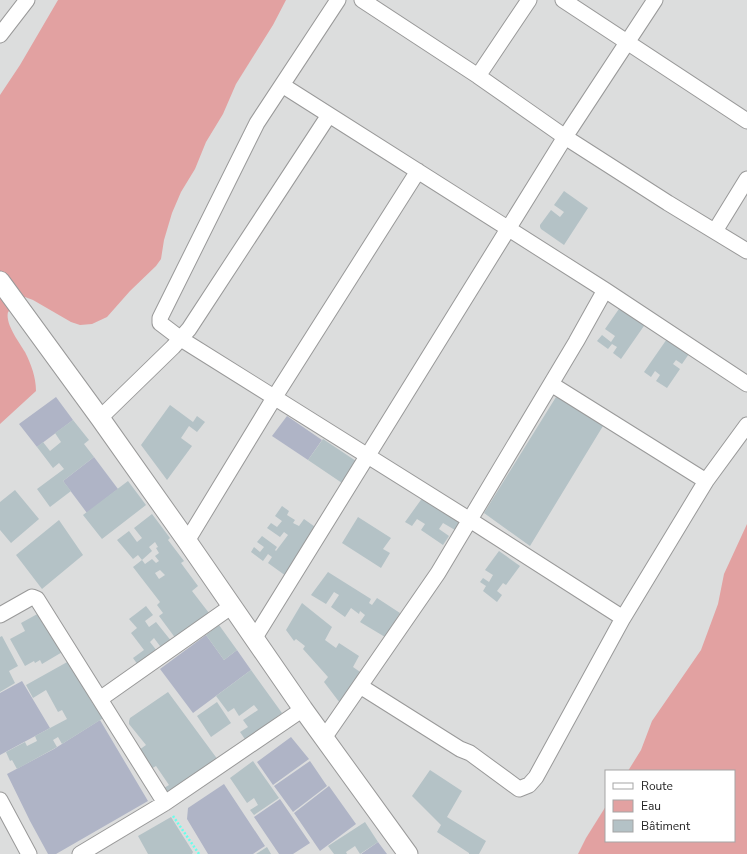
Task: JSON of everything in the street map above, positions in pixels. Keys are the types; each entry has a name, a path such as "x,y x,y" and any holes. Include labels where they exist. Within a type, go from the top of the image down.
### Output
{"street":[{"path":"0,35 26,0"},
{"path":"338,0 257,123 246,143 160,318 160,324 181,339 367,457 470,520 623,618"},
{"path":"362,0 478,76 565,137 668,203 747,251"},
{"path":"478,76 529,0"},
{"path":"562,0 747,121"},
{"path":"254,639 565,137 655,0"},
{"path":"282,85 606,290 747,384"},
{"path":"100,418 181,339 199,316 329,115"},
{"path":"187,541 274,398 418,171"},
{"path":"716,231 747,179"},
{"path":"0,281 100,418 303,709 408,854"},
{"path":"324,738 438,574 606,290"},
{"path":"551,384 706,481"},
{"path":"360,686 460,749 470,753 519,789 523,788 536,777 623,618 706,481 747,425"},
{"path":"0,615 32,597 36,598 165,804"},
{"path":"100,699 232,606"},
{"path":"80,854 165,804 303,709"},
{"path":"0,800 5,822 29,854"}],"path":[{"path":"165,804 199,854"}],"shaded area":[{"path":"0,0 747,0 747,854 0,854"},
{"path":"56,397 73,420 37,447 19,424"},
{"path":"287,416 322,440 308,460 272,436"},
{"path":"94,457 118,489 87,513 63,481"},
{"path":"206,635 224,660 237,650 251,670 193,713 160,669"},
{"path":"22,681 50,728 0,755 0,693"},
{"path":"100,720 148,801 56,854 48,854 7,774 54,749"},
{"path":"291,737 309,759 273,785 257,762"},
{"path":"310,761 327,786 293,812 274,786"},
{"path":"224,784 265,846 253,854 208,854 187,819 188,808"},
{"path":"329,786 356,824 320,851 294,813"},
{"path":"280,799 310,843 293,854 279,854 254,817"},
{"path":"378,842 387,854 361,854"}],"water":[{"path":"58,0 286,0 273,25 236,84 223,114 206,142 195,169 181,192 172,213 164,240 161,259 156,266 130,291 107,317 92,324 80,325 71,322 25,297 8,312 10,327 25,352 31,366 36,391 0,424 0,95 20,65"},
{"path":"747,524 747,854 578,854 605,808 605,842 735,842 735,770 629,770 641,750 652,721 701,650 718,604 724,574"}],"building":[{"path":"564,191 588,208 564,245 541,229 540,225 551,210 560,217 564,212 554,205"},
{"path":"621,306 646,323 621,359 613,353 617,347 612,344 608,349 597,341 602,335 611,342 615,336 605,329"},
{"path":"669,336 691,351 682,364 676,360 673,364 680,369 667,388 656,381 660,375 655,371 651,377 644,372"},
{"path":"556,397 580,408 603,426 530,546 484,513"},
{"path":"170,405 193,422 197,416 205,422 197,432 189,426 181,438 192,446 167,480 141,445"},
{"path":"73,420 89,440 84,444 94,457 63,481 71,491 50,507 37,489 64,469 59,463 53,468 37,447 43,442 50,451 61,442 55,433"},
{"path":"323,439 356,461 342,483 308,460"},
{"path":"128,481 146,505 102,539 83,515"},
{"path":"15,490 39,519 11,543 0,530 0,502"},
{"path":"423,497 460,523 455,530 443,523 439,529 449,536 443,545 421,530 425,524 417,519 412,526 405,522"},
{"path":"282,506 289,511 287,515 295,520 293,523 299,526 304,519 318,529 286,576 268,563 272,557 268,554 263,561 251,552 254,547 260,552 264,547 257,542 262,536 277,547 275,550 276,551 288,535 284,532 280,537 267,528 271,523 277,527 282,521 275,516"},
{"path":"152,514 170,538 168,540 184,561 181,563 198,586 192,591 209,613 176,639 159,616 163,613 157,605 160,602 133,567 142,560 138,555 133,559 117,540 129,531 137,542 142,538 134,528","holes":["155,542 159,553 155,556 159,561 156,563 152,559 145,564 142,560 152,551 149,547","160,570 165,575 159,579 155,573"]},
{"path":"358,517 391,538 383,549 390,553 381,568 342,543"},
{"path":"59,520 83,555 42,589 16,555"},
{"path":"499,551 520,566 506,585 503,583 497,591 502,595 497,602 483,591 486,586 480,582 483,578 489,582 493,575 485,570"},
{"path":"328,572 371,599 369,603 372,605 377,598 400,613 385,637 360,622 365,615 360,611 359,614 351,608 345,617 331,607 339,595 334,592 326,604 311,595"},
{"path":"302,603 332,627 325,640 336,648 339,643 359,656 353,667 363,674 343,707 324,682 328,677 303,649 305,646 296,639 294,641 286,630"},
{"path":"146,606 153,615 145,621 149,627 156,622 172,642 163,650 154,638 150,642 157,651 138,665 133,658 144,650 131,633 137,628 129,619"},
{"path":"41,612 64,651 42,664 40,660 35,663 34,661 25,666 10,639 25,631 21,623"},
{"path":"219,625 237,650 224,660 206,635"},
{"path":"2,636 18,666 9,671 15,683 0,692 0,637"},
{"path":"69,661 93,704 96,702 105,717 62,744 58,737 53,740 57,747 17,769 12,760 10,761 6,752 25,742 27,746 37,741 35,736 67,719 62,710 58,712 46,690 33,698 26,685"},
{"path":"251,670 282,713 270,722 274,727 249,745 240,732 248,727 243,720 258,710 254,705 239,716 234,708 228,712 216,696"},
{"path":"168,692 221,764 170,799 164,788 169,785 156,766 151,769 139,750 146,745 129,724 130,718"},
{"path":"217,702 231,723 211,737 197,716"},
{"path":"253,761 279,798 254,815 250,810 258,805 254,798 247,803 230,778"},
{"path":"430,770 462,791 447,817 486,841 479,854 469,854 437,832 441,825 412,796"},
{"path":"171,817 193,852 192,854 148,854 138,836"},
{"path":"365,822 378,842 360,854 355,846 346,852 347,854 334,854 328,846"},
{"path":"267,847 271,854 256,854"}]}
